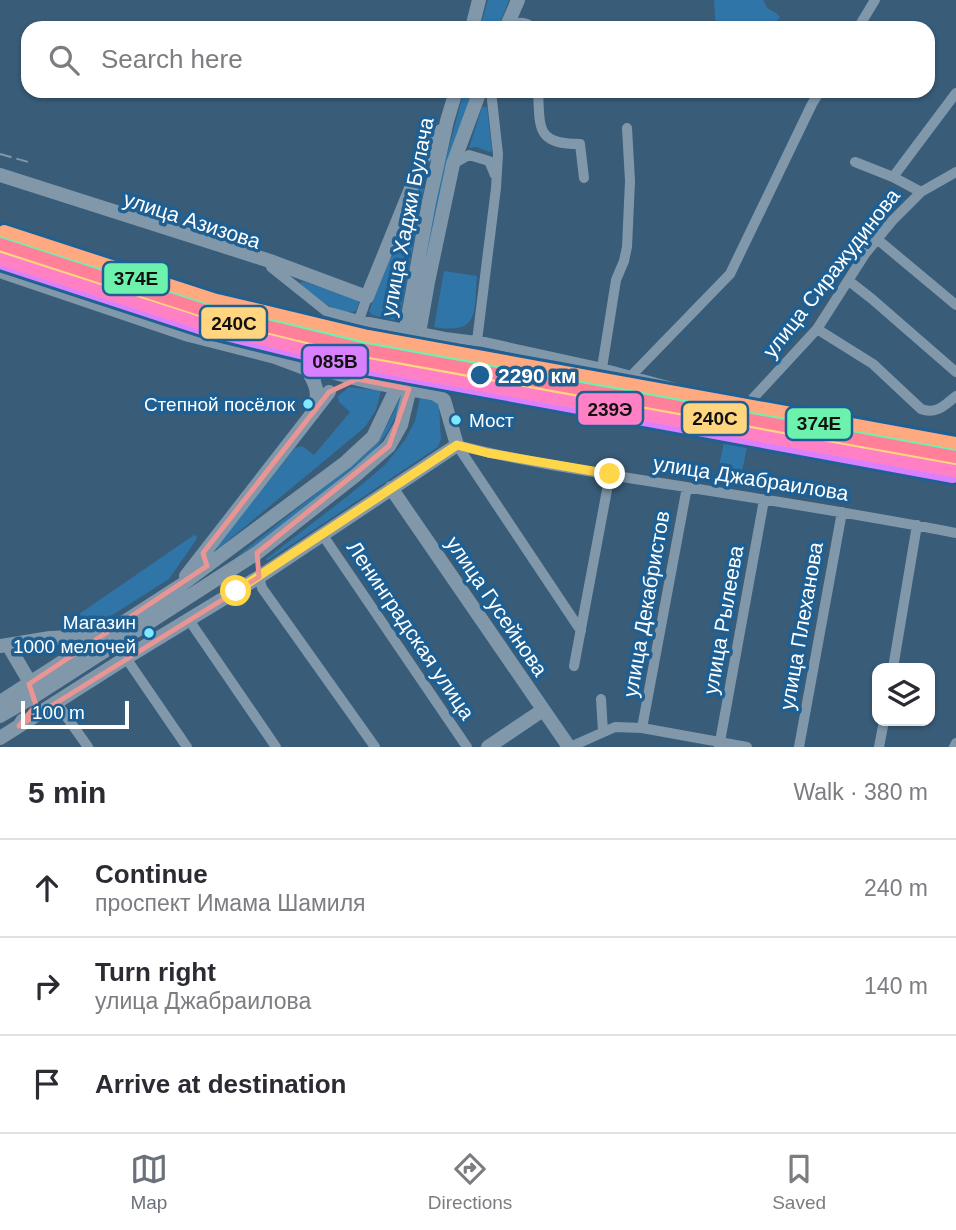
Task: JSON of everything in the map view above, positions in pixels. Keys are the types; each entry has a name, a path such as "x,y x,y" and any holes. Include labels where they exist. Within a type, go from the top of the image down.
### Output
{"main road":[{"path":"474,21 479,0"},
{"path":"508,21 517,0"},
{"name":"улица Хаджи Булача","path":"401,395 429,202 454,98"},
{"name":"улица Хаджи Булача","path":"401,395 453,164 477,98"},
{"path":"368,297 423,159 447,121"},
{"path":"423,159 438,162"},
{"name":"улица Азизова","path":"0,175 368,297"},
{"name":"улица Азизова","path":"0,180 272,265"},
{"path":"0,262 191,328 274,349 316,365 326,382"},
{"path":"0,271 189,335 285,361 307,369 326,382 363,381 435,394 444,400 457,445 259,577 0,738"},
{"path":"31,691 101,636 180,586 206,559 313,414 326,382"},
{"path":"0,705 53,684 257,553 389,446 401,425 401,395"},
{"path":"206,559 346,462 373,437 401,395"},
{"name":"улица Гусейнова","path":"391,488 569,747"},
{"path":"257,553 259,577"},
{"path":"189,620 193,594"},
{"path":"4,645 50,638 101,636"},
{"path":"4,645 17,658 31,691"},
{"path":"82,665 121,661"},
{"path":"19,726 53,684"},
{"path":"488,747 545,714"},
{"path":"503,747 545,714"}],"street":[{"path":"862,21 875,0"},
{"path":"893,177 956,93"},
{"path":"477,341 496,188 498,154 492,98"},
{"path":"539,98 544,134 559,143 580,144 584,178"},
{"path":"631,376 730,274 816,98"},
{"path":"602,368 616,280 627,247 630,181 627,128"},
{"path":"453,164 469,155 489,161 496,188"},
{"path":"855,162 921,192"},
{"name":"улица Сиражудинова","path":"745,407 817,329 892,220 921,192 956,173"},
{"path":"877,240 956,304"},
{"name":"улица Азизова","path":"272,265 326,311 359,320 477,341 602,368 745,407 956,446"},
{"path":"849,281 956,372"},
{"path":"359,320 368,297"},
{"path":"817,329 873,364 921,409 936,411 956,396"},
{"path":"457,445 581,631"},
{"name":"улица Джабраилова","path":"457,445 488,453 956,533"},
{"path":"574,666 610,474"},
{"name":"улица Декабристов","path":"642,728 687,487"},
{"name":"улица Рылеева","path":"720,744 764,500"},
{"name":"улица Плеханова","path":"799,747 842,512"},
{"path":"894,663 917,526"},
{"name":"Ленинградская улица","path":"322,534 467,747"},
{"path":"259,577 262,588 375,747"},
{"path":"189,620 276,747"},
{"path":"121,661 187,747"},
{"path":"601,699 603,732"},
{"path":"56,702 88,747"},
{"path":"879,747 883,726"},
{"path":"569,747 615,727 642,728 747,747"}],"highlighted area":[{"path":"357,379 409,389 389,446 257,553 259,577 19,726 36,705 29,684 207,566 203,553 329,392"}],"shaded area":[{"path":"488,0 509,0 501,21 482,21"},
{"path":"714,0 763,0 767,8 780,17 777,21 716,21"},
{"path":"462,98 472,98 401,402 392,423 371,453 257,545 235,558 368,452 382,434 398,401 434,203"},
{"path":"482,107 487,107 492,150 490,152 476,147 469,148"},
{"path":"418,187 424,188 399,321 372,315 369,311"},
{"path":"444,271 477,276 472,318 460,327 434,327"},
{"path":"302,281 357,300 359,302 356,311 341,311 326,304 300,284"},
{"path":"349,387 381,391 376,410 365,427 216,548 295,448 302,446 314,455 350,412 339,402 338,396"},
{"path":"420,398 434,401 439,406 441,439 438,447 267,561 266,559 385,465 405,440 415,421"},
{"path":"724,442 747,447 739,486 716,481"},
{"path":"194,535 197,536 196,540 169,579 95,626 66,623"}],"railway":[{"path":"0,154 32,163"}],"transit line":[{"path":"4,231 213,299 368,336 956,443"},
{"name":"374Е","path":"4,235 213,304 367,340 956,449"},
{"path":"0,244 209,312 365,350 956,457"},
{"name":"240С","path":"0,248 209,317 364,354 956,463"},
{"name":"239Э","path":"0,259 205,325 362,364 954,471"},
{"name":"085В","path":"0,263 205,330 361,368 953,477"}],"place":[{"name":"2290 км","path":"480,375"},
{"name":"Степной посёлок","path":"308,404"},
{"name":"Мост","path":"456,420"},
{"name":"Магазин 1000 мелочей","path":"149,633"}],"route":[{"path":"236,591 457,445 610,474"}]}
